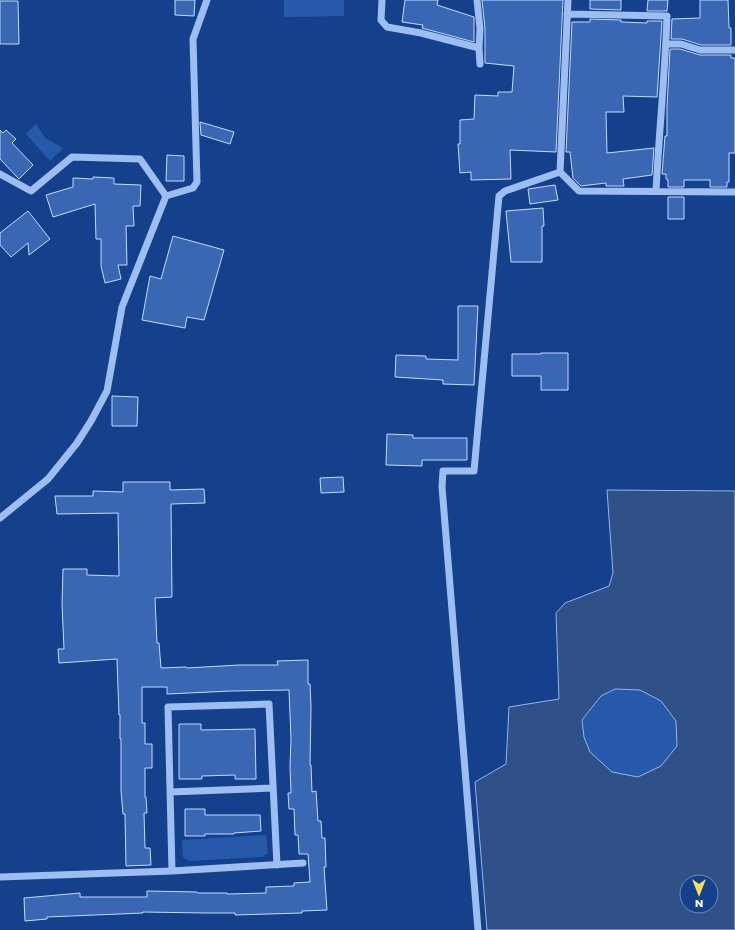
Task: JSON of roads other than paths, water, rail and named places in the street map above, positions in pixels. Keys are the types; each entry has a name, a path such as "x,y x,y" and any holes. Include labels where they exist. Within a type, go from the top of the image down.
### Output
{"street":[{"path":"166,196 193,188 198,182 193,39 207,0"},
{"path":"382,0 381,20 387,27 421,32 479,48"},
{"path":"477,0 480,29 480,64"},
{"path":"568,0 560,172 579,191 735,192"},
{"path":"567,14 666,16 666,44 658,137 656,191"},
{"path":"666,44 680,44 700,50 735,50"},
{"path":"0,174 31,191 72,157 140,159 166,196"},
{"path":"478,930 442,495 443,471 474,471 499,196 505,191 560,172"},
{"path":"0,518 48,479 88,426 107,391 122,307 166,196"},
{"path":"172,871 168,707 269,704 277,865"},
{"path":"170,792 273,788"},
{"path":"0,877 172,871 303,863"}]}
